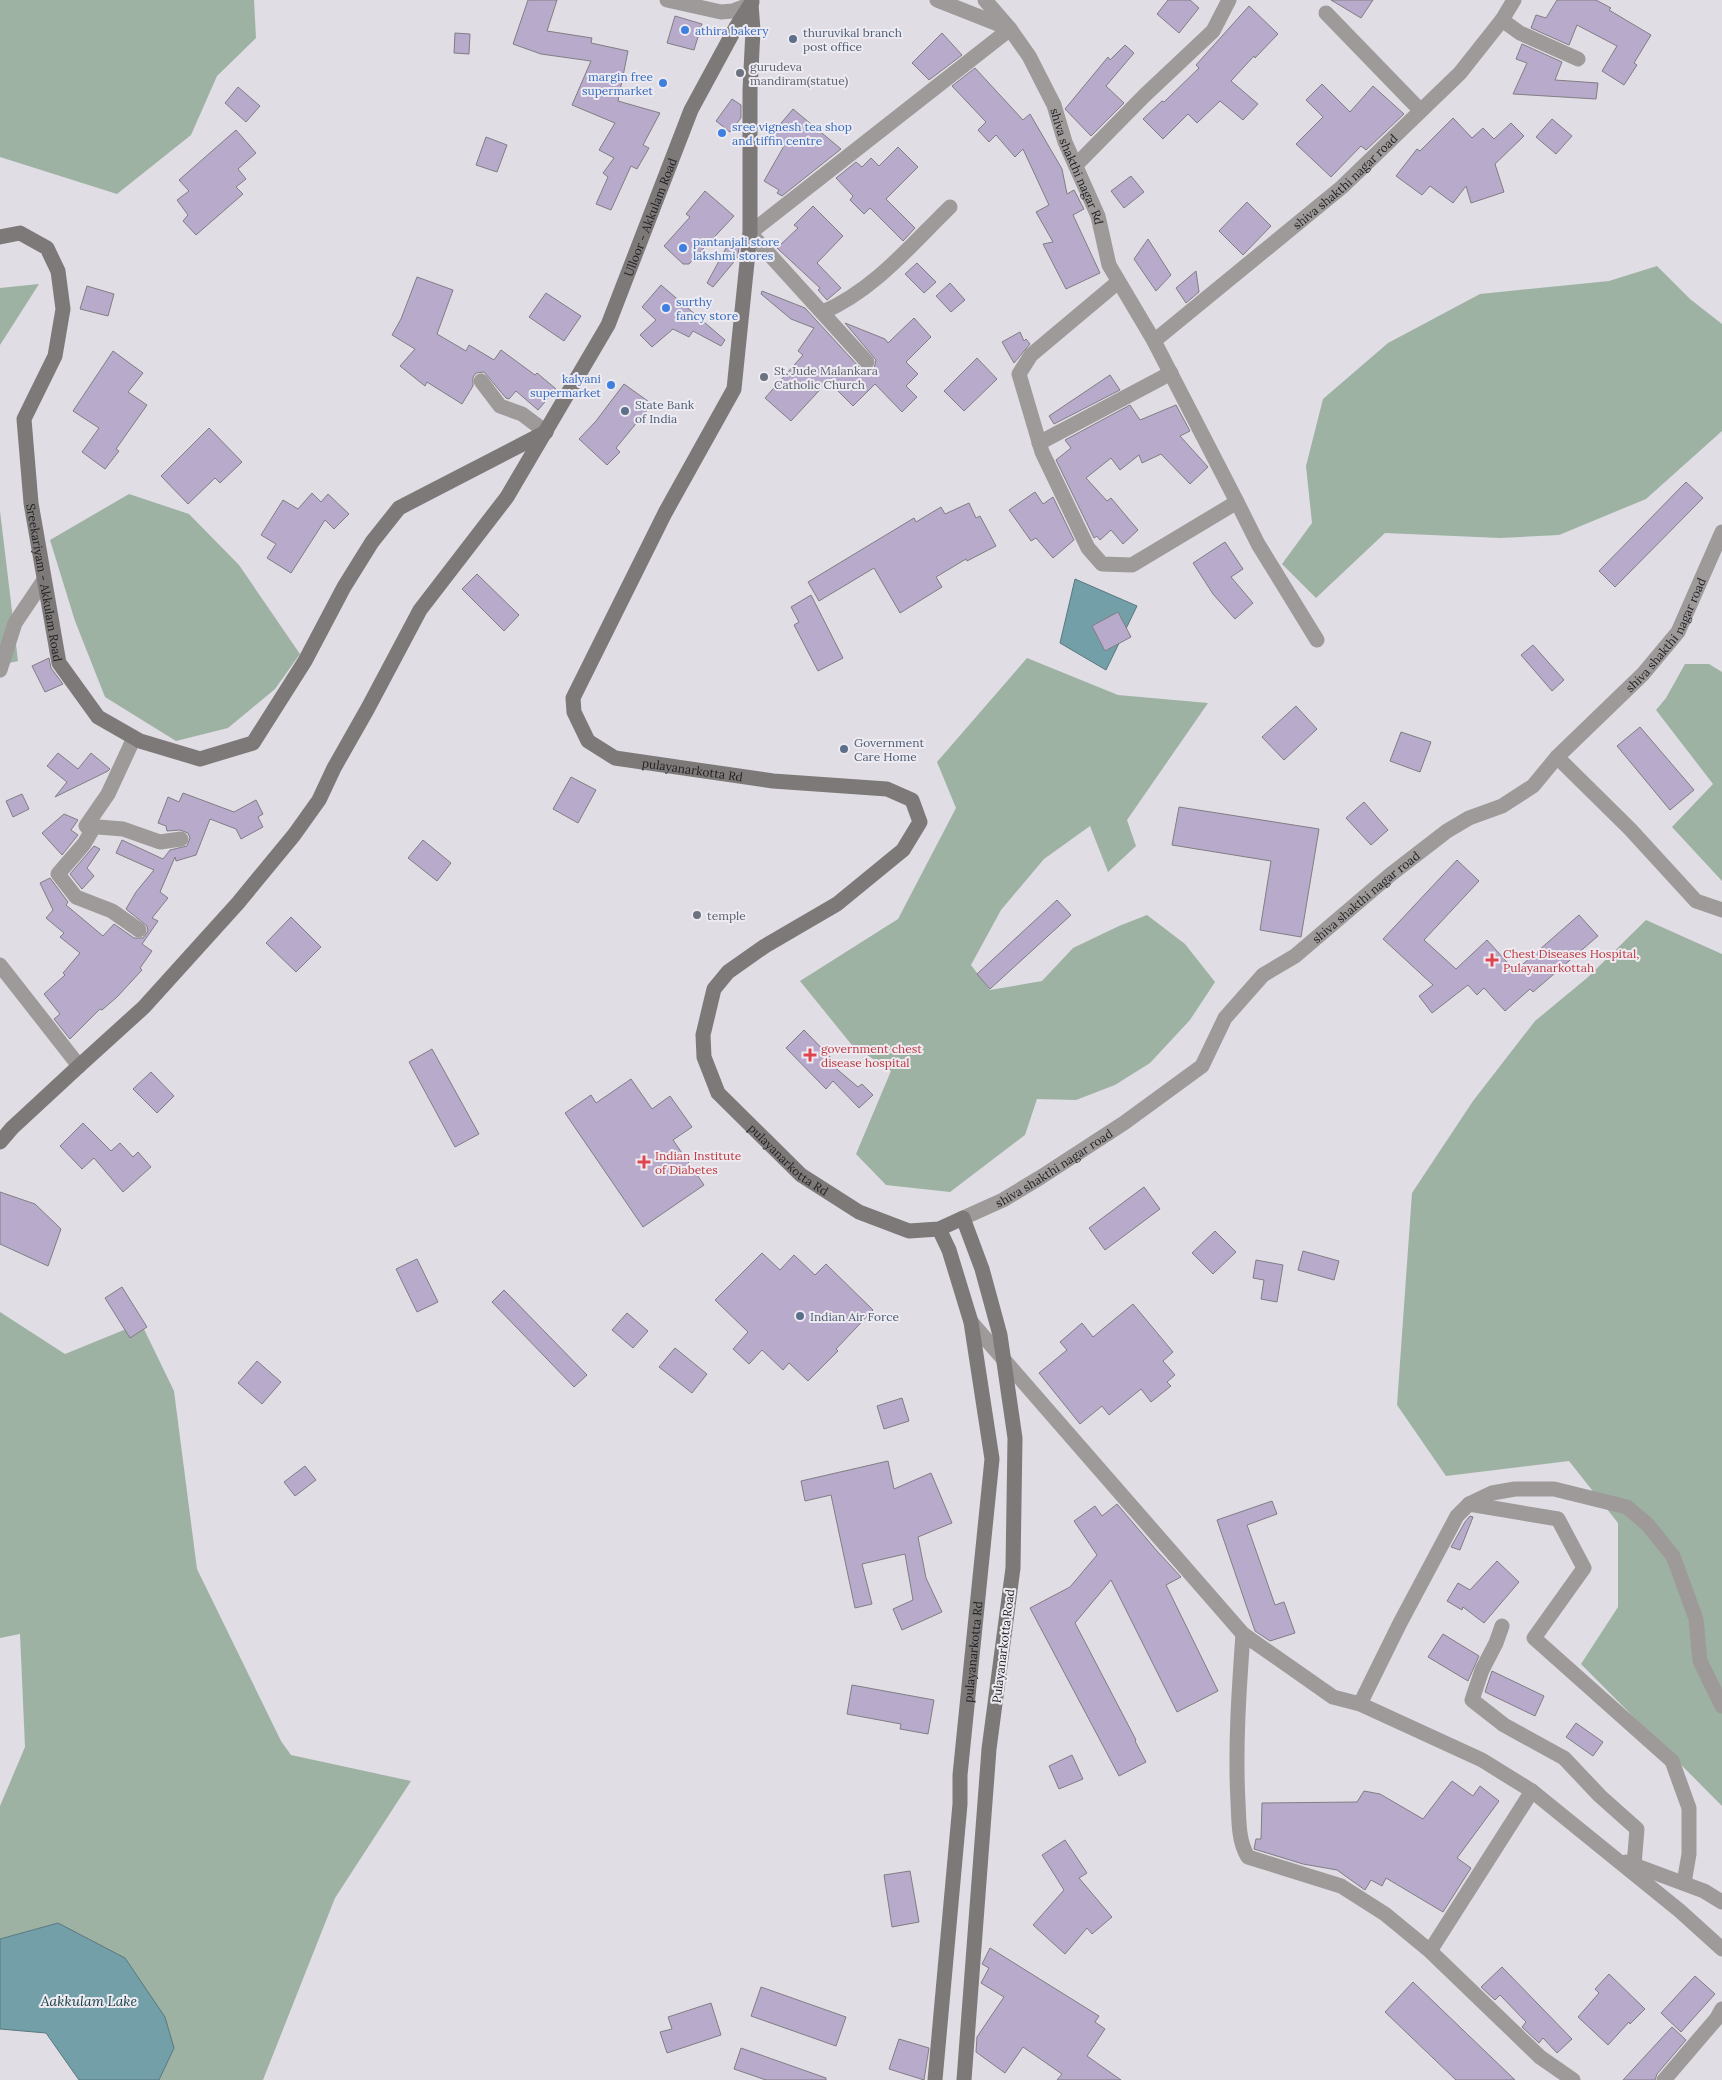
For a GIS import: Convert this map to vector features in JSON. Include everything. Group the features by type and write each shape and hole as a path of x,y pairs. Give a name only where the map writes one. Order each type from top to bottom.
{"street":[{"path":"668,0 721,12 733,11 752,2"},
{"path":"937,0 1010,29"},
{"name":"shiva shakthi nagar Rd","path":"984,0 1010,29 1029,56 1054,105 1065,142 1098,216 1109,265 1154,341 1258,544 1317,640"},
{"path":"1076,165 1214,31 1229,0"},
{"name":"shiva shakthi nagar road","path":"1154,341 1342,187 1460,73 1502,20 1514,0"},
{"name":"pulayanarkotta Rd","path":"752,2 750,233 734,389 665,513 583,673 572,698 574,712 588,741 615,758 773,781 887,788 912,800 920,822 903,850 838,904 772,942 728,972 714,989 703,1035 704,1049 706,1063 718,1093 800,1174 859,1212 886,1224 909,1231 939,1230 963,1218"},
{"name":"Ulloor - Akkulam Road","path":"0,1142 12,1128 144,1007 238,903 294,835 319,800 334,768 420,610 507,497 608,325 691,110 736,27 752,2"},
{"path":"1326,13 1420,110"},
{"path":"1502,20 1520,33 1578,59"},
{"path":"867,362 750,233 1010,29"},
{"path":"823,312 841,304 887,270 950,207"},
{"name":"Sreekariyam - Akkulam Road","path":"0,236 20,233 47,248 58,271 63,309 55,356 24,419 31,503 59,662 98,717 134,738 200,759 254,742 305,661 344,586 367,549 400,508 546,432"},
{"path":"1118,282 1032,355 1019,374 1039,443 1088,548 1102,564 1132,565 1237,502"},
{"path":"1039,443 1171,373"},
{"path":"481,381 500,406 522,414 546,432"},
{"name":"shiva shakthi nagar road","path":"963,1218 1003,1200 1041,1177 1124,1123 1202,1066 1225,1018 1263,975 1295,956 1390,875 1447,831 1469,818 1502,806 1533,786 1557,757 1643,674 1678,632 1722,532"},
{"path":"0,670 15,622 44,580"},
{"path":"134,738 108,794 86,826 123,829 160,842 181,839"},
{"path":"1557,757 1630,829 1696,900 1722,910"},
{"path":"94,827 84,844 58,874 76,897 112,911 139,930"},
{"path":"0,965 79,1066"},
{"name":"Pulayanarkotta Road","path":"963,1218 982,1269 1000,1335 1015,1438 1013,1568 989,1749 964,2080"},
{"name":"pulayanarkotta Rd","path":"935,2080 960,1804 960,1775 992,1459 971,1322 949,1250 939,1230"},
{"path":"971,1322 1242,1634 1333,1697 1360,1704 1482,1760 1532,1791 1680,1911 1722,1949"},
{"path":"1360,1704 1400,1623 1457,1516 1469,1504 1492,1493 1515,1490 1554,1489 1627,1507 1648,1525 1673,1556 1696,1619 1700,1661 1722,1706"},
{"path":"1469,1504 1558,1519 1584,1568 1534,1638 1672,1761 1690,1808 1689,1854 1684,1883"},
{"path":"1502,1626 1496,1643 1482,1670 1472,1700 1504,1726 1564,1758 1600,1796 1637,1829 1634,1864"},
{"path":"1242,1634 1236,1757 1239,1823 1243,1848 1248,1857 1341,1886 1385,1914 1430,1951 1540,2057 1573,2080"},
{"path":"1430,1951 1532,1791"},
{"path":"1616,1858 1704,1891 1722,1902"},
{"path":"1664,2080 1717,2018 1722,2009"}],"green space":[{"path":"0,0 254,0 256,38 217,76 191,135 117,194 0,157"},
{"path":"1657,266 1690,299 1722,324 1722,431 1646,499 1559,535 1500,538 1385,533 1316,598 1282,564 1312,523 1306,466 1323,399 1388,343 1480,294 1609,281"},
{"path":"39,284 0,345 0,288"},
{"path":"129,494 189,514 239,565 300,654 275,689 228,728 176,741 105,697 75,621 50,540"},
{"path":"0,511 18,661 0,665"},
{"path":"1027,658 1118,695 1208,703 1127,820 1136,846 1108,872 1090,826 1044,859 1001,910 971,965 990,990 1042,981 1073,948 1147,915 1185,944 1215,982 1190,1020 1150,1063 1115,1085 1076,1100 1037,1099 1025,1135 950,1192 886,1185 856,1154 891,1071 851,1044 800,981 898,919 956,808 937,762"},
{"path":"1685,664 1709,664 1722,672 1722,881 1672,827 1713,784 1656,710 1666,698"},
{"path":"1646,920 1722,954 1722,1806 1581,1664 1618,1607 1618,1523 1569,1461 1446,1476 1397,1405 1412,1193 1473,1101 1535,1021 1587,978"},
{"path":"0,1312 65,1354 141,1323 174,1391 197,1569 281,1741 291,1755 411,1781 335,1898 263,2080 159,2080 173,2048 58,1923 0,1939 0,1806 25,1747 20,1634 0,1638"}],"water":[{"path":"1075,579 1137,606 1106,670 1060,643"},
{"name":"Aakkulam Lake","path":"58,1923 125,1958 165,2017 174,2048 159,2080 79,2080 46,2033 0,2029 0,1939"}],"building":[{"path":"528,0 557,0 547,31 592,38 591,43 628,51 618,101 660,113 643,145 649,148 637,169 631,166 611,210 596,204 608,177 603,173 614,158 599,150 615,123 572,105 591,61 541,54 513,44"},
{"path":"1168,0 1190,0 1199,8 1179,33 1157,14"},
{"path":"1331,0 1373,0 1361,18"},
{"path":"1557,0 1596,0 1651,35 1634,63 1637,65 1624,85 1602,71 1617,46 1577,25 1569,45 1531,28 1536,15 1546,18"},
{"path":"1249,6 1278,34 1231,81 1258,104 1243,120 1220,101 1197,123 1188,114 1163,139 1143,119 1162,101 1164,102 1199,68 1196,65"},
{"name":"athira bakery","path":"675,16 702,24 694,50 667,43"},
{"path":"455,33 470,34 469,54 454,53"},
{"path":"942,33 962,55 929,80 912,63"},
{"path":"1522,44 1562,62 1555,80 1598,83 1596,99 1513,94 1527,63 1516,59"},
{"path":"1125,45 1134,53 1106,86 1124,103 1091,136 1065,109 1108,57 1110,60"},
{"path":"975,68 1023,120 1030,114 1062,169 1067,194 1074,190 1084,209 1073,215 1100,273 1066,289 1043,244 1053,242 1036,212 1049,205 1023,149 1015,157 996,135 989,142 978,130 986,122 952,86"},
{"path":"1322,84 1350,112 1373,86 1404,114 1366,150 1361,146 1331,177 1296,144 1323,117 1306,100"},
{"path":"238,87 260,106 246,122 225,103"},
{"path":"732,99 741,105 741,118 730,132 716,121"},
{"path":"793,109 841,149 782,196 777,193 779,190 764,181 784,146 771,135"},
{"path":"1453,118 1472,138 1483,128 1494,139 1511,123 1524,136 1495,164 1504,192 1471,203 1466,186 1453,203 1430,186 1422,195 1396,176 1417,149 1420,151"},
{"path":"1552,119 1572,136 1556,154 1536,137"},
{"path":"236,130 256,153 238,169 246,179 236,187 243,194 196,235 183,221 188,215 177,200 189,191 179,180"},
{"path":"486,137 507,145 497,172 476,165"},
{"path":"898,147 918,167 886,199 915,228 903,241 870,208 864,214 850,200 853,196 836,178 856,162 862,167 871,158 879,166"},
{"path":"1131,176 1144,192 1124,208 1111,191"},
{"path":"705,191 734,216 689,264 683,264 664,246 690,217 686,214"},
{"path":"1247,202 1271,226 1243,255 1219,231"},
{"path":"813,206 843,236 817,263 841,288 827,300 818,290 820,288 777,248 798,228 794,225"},
{"path":"731,239 739,246 738,257 713,287 707,283"},
{"path":"1148,239 1171,275 1156,291 1134,259"},
{"path":"917,263 936,282 924,293 905,274"},
{"path":"1196,271 1199,292 1186,303 1176,288"},
{"path":"417,277 453,290 437,334 466,351 469,345 494,360 501,350 535,375 537,373 556,389 538,410 516,391 509,399 506,398 484,372 476,373 473,377 473,386 462,404 427,382 425,386 400,366 415,349 392,335 401,319"},
{"path":"950,283 965,300 951,312 936,296"},
{"path":"661,285 725,340 721,346 693,331 689,337 673,329 652,347 640,335 656,320 642,307"},
{"path":"87,286 114,294 108,316 80,309"},
{"path":"762,291 805,308 860,368 865,371 874,369 876,360 845,323 885,339 888,343 914,318 931,337 906,362 918,374 906,386 917,397 902,412 875,384 853,406 828,381 791,421 765,398 803,355 798,351 814,328 791,319 761,294"},
{"path":"546,293 581,316 564,341 529,317"},
{"path":"1020,332 1024,341 1026,339 1030,344 1014,363 1002,342"},
{"path":"113,351 143,373 128,392 147,405 116,449 119,451 105,469 82,452 99,428 73,411"},
{"path":"977,358 997,379 964,411 944,391"},
{"path":"1110,375 1120,390 1054,424 1049,416"},
{"path":"624,384 652,404 616,448 620,452 607,465 579,439 596,421"},
{"path":"1130,405 1140,420 1176,405 1190,431 1180,436 1208,467 1190,484 1161,454 1142,463 1139,455 1120,470 1111,458 1086,478 1107,501 1111,498 1138,530 1123,544 1111,530 1100,540 1097,536 1094,538 1056,460 1071,448 1065,440"},
{"path":"209,428 242,462 220,483 215,478 188,504 161,476"},
{"path":"1686,482 1703,498 1615,587 1599,571"},
{"path":"1035,492 1043,504 1053,497 1074,540 1053,558 1036,538 1031,541 1009,510"},
{"path":"312,493 321,502 328,494 349,514 334,529 325,520 291,573 267,558 276,544 261,535 283,500 298,509"},
{"path":"969,503 976,518 980,516 996,546 967,561 966,559 936,577 942,587 900,613 874,568 819,601 808,582 914,518 916,522 941,507 945,514"},
{"path":"1225,542 1243,569 1231,577 1253,603 1235,619 1213,594 1193,563"},
{"path":"477,574 519,615 504,631 462,589"},
{"path":"811,595 843,658 818,671 794,625 799,622 791,607"},
{"path":"1118,612 1131,637 1105,651 1092,626"},
{"path":"1533,645 1564,680 1552,691 1521,655"},
{"path":"49,658 51,668 63,684 45,692 32,666"},
{"path":"1296,706 1317,729 1284,760 1262,737"},
{"path":"1640,727 1694,790 1670,810 1617,746"},
{"path":"1401,732 1431,742 1420,772 1390,761"},
{"path":"58,753 78,769 91,753 110,769 55,797 67,782 47,766"},
{"path":"571,777 596,790 578,823 553,809"},
{"path":"183,793 234,812 256,800 263,814 258,817 263,827 241,839 236,829 210,819 196,855 176,861 175,857 160,892 168,898 152,918 158,921 142,944 152,951 140,968 142,970 117,997 102,1010 100,1009 70,1039 54,1019 60,1014 44,994 65,975 63,973 80,953 60,937 64,933 46,918 53,910 40,883 50,878 68,902 66,905 103,936 114,924 134,938 143,938 148,931 147,926 126,909 136,892 154,870 116,853 122,840 163,859 170,850 187,846 190,838 188,833 180,830 167,831 166,826 158,823 168,797 179,802"},
{"path":"22,794 29,809 13,817 6,801"},
{"path":"1364,802 1388,830 1371,845 1346,818"},
{"path":"1179,807 1319,829 1301,937 1260,930 1271,861 1172,845"},
{"path":"64,814 78,820 71,830 78,835 62,855 42,833"},
{"path":"423,840 451,863 437,881 408,858"},
{"path":"94,846 100,849 87,868 94,876 82,889 70,874"},
{"path":"1457,860 1479,881 1424,940 1456,969 1487,940 1515,971 1579,915 1598,936 1533,992 1530,989 1505,1011 1484,988 1477,995 1468,985 1432,1013 1419,996 1433,985 1383,939"},
{"path":"1057,900 1071,915 990,989 977,974"},
{"path":"291,917 321,947 296,972 266,943"},
{"path":"804,1030 835,1062 832,1065 858,1087 862,1084 873,1095 859,1108 833,1081 826,1089 786,1048"},
{"path":"432,1049 479,1134 455,1147 409,1062"},
{"path":"151,1072 174,1096 157,1113 133,1089"},
{"name":"Indian Institute of Diabetes","path":"631,1079 652,1109 670,1096 692,1127 673,1140 704,1185 643,1227 565,1113 591,1095 596,1103"},
{"path":"83,1123 111,1151 120,1143 133,1157 138,1152 151,1167 123,1192 94,1158 82,1169 60,1146"},
{"path":"1144,1187 1160,1209 1105,1250 1089,1228"},
{"path":"0,1192 35,1204 61,1229 48,1266 0,1244"},
{"path":"1215,1231 1236,1252 1213,1274 1192,1253"},
{"path":"1303,1251 1339,1261 1334,1280 1298,1270"},
{"name":"Indian Air Force","path":"762,1253 780,1270 794,1255 815,1275 826,1264 873,1310 836,1349 838,1351 808,1381 789,1363 783,1370 762,1350 749,1364 733,1349 748,1332 715,1300"},
{"path":"417,1259 438,1302 417,1312 396,1269"},
{"path":"1256,1260 1283,1265 1277,1302 1261,1299 1264,1280 1253,1278"},
{"path":"122,1287 147,1327 130,1338 105,1298"},
{"path":"504,1290 587,1375 574,1387 492,1302"},
{"path":"1133,1304 1173,1352 1163,1361 1175,1375 1167,1382 1171,1386 1151,1402 1141,1389 1109,1415 1102,1406 1080,1424 1039,1373 1067,1350 1060,1342 1082,1323 1093,1337"},
{"path":"627,1313 648,1331 633,1348 612,1330"},
{"path":"675,1348 707,1374 692,1393 659,1367"},
{"path":"257,1361 281,1382 262,1404 238,1383"},
{"path":"902,1398 909,1421 884,1429 877,1406"},
{"path":"888,1461 894,1489 931,1473 952,1523 918,1537 926,1578 942,1612 902,1630 893,1609 913,1600 905,1554 862,1564 872,1604 855,1608 831,1495 805,1501 801,1481"},
{"path":"305,1466 316,1480 295,1496 284,1482"},
{"path":"1272,1501 1277,1514 1247,1525 1275,1605 1284,1602 1295,1633 1270,1641 1255,1631 1217,1520"},
{"path":"1117,1504 1181,1577 1166,1585 1218,1691 1177,1712 1111,1580 1075,1623 1146,1762 1119,1776 1030,1608 1070,1587 1097,1555 1074,1521 1095,1506 1102,1516"},
{"path":"1470,1516 1473,1517 1460,1550 1451,1547 1465,1522"},
{"path":"1497,1561 1519,1582 1484,1623 1463,1607 1462,1610 1447,1601 1458,1583 1470,1590"},
{"path":"1443,1634 1479,1656 1468,1681 1428,1657"},
{"path":"1492,1671 1544,1696 1535,1716 1485,1692"},
{"path":"852,1685 934,1700 928,1734 900,1729 901,1724 847,1714"},
{"path":"1576,1723 1603,1742 1593,1756 1566,1737"},
{"path":"1072,1755 1083,1779 1059,1789 1049,1766"},
{"path":"1452,1781 1473,1796 1480,1786 1499,1801 1457,1858 1471,1868 1443,1912 1386,1878 1382,1886 1371,1880 1365,1890 1337,1870 1303,1864 1254,1849 1256,1839 1261,1839 1262,1803 1357,1802 1364,1791 1380,1794 1423,1819"},
{"path":"1065,1840 1087,1873 1079,1878 1112,1917 1092,1934 1087,1928 1065,1954 1033,1925 1064,1890 1042,1855"},
{"path":"910,1871 919,1922 892,1927 884,1875"},
{"path":"990,1948 1099,2016 1095,2022 1105,2029 1087,2056 1121,2080 1057,2080 1062,2074 1023,2047 1005,2073 976,2052 977,2037 1004,1997 981,1983 989,1968 982,1964"},
{"path":"1502,1967 1572,2039 1557,2053 1543,2038 1539,2043 1522,2027 1526,2022 1500,1995 1495,2000 1481,1987"},
{"path":"1609,1974 1645,2009 1630,2024 1629,2022 1608,2045 1578,2017 1599,1993 1595,1989"},
{"path":"1695,1976 1715,1994 1681,2032 1661,2013"},
{"path":"1413,1982 1515,2080 1456,2080 1385,2012"},
{"path":"761,1987 846,2017 836,2046 751,2016"},
{"path":"711,2003 721,2035 667,2053 660,2032 672,2029 668,2017"},
{"path":"1672,2027 1686,2040 1657,2074 1655,2080 1623,2080"},
{"path":"899,2039 929,2048 924,2080 889,2069"},
{"path":"741,2048 826,2078 826,2080 766,2080 734,2069"}],"place":[{"name":"athira bakery","path":"685,30"},
{"name":"thuruvikal branch post office","path":"793,39"},
{"name":"gurudeva mandiram(statue)","path":"740,73"},
{"name":"margin free supermarket","path":"663,83"},
{"name":"sree vignesh tea shop and tiffin centre","path":"722,133"},
{"name":"pantanjali store lakshmi stores","path":"683,248"},
{"name":"surthy fancy store","path":"666,308"},
{"name":"St. Jude Malankara Catholic Church","path":"764,377"},
{"name":"kalyani supermarket","path":"611,385"},
{"name":"State Bank of India","path":"625,411"},
{"name":"Government Care Home","path":"844,749"},
{"name":"temple","path":"697,915"},
{"name":"Chest Diseases Hospital, Pulayanarkottah","path":"1492,960"},
{"name":"government chest disease hospital","path":"810,1055"},
{"name":"Indian Institute of Diabetes","path":"644,1162"},
{"name":"Indian Air Force","path":"800,1316"}]}
